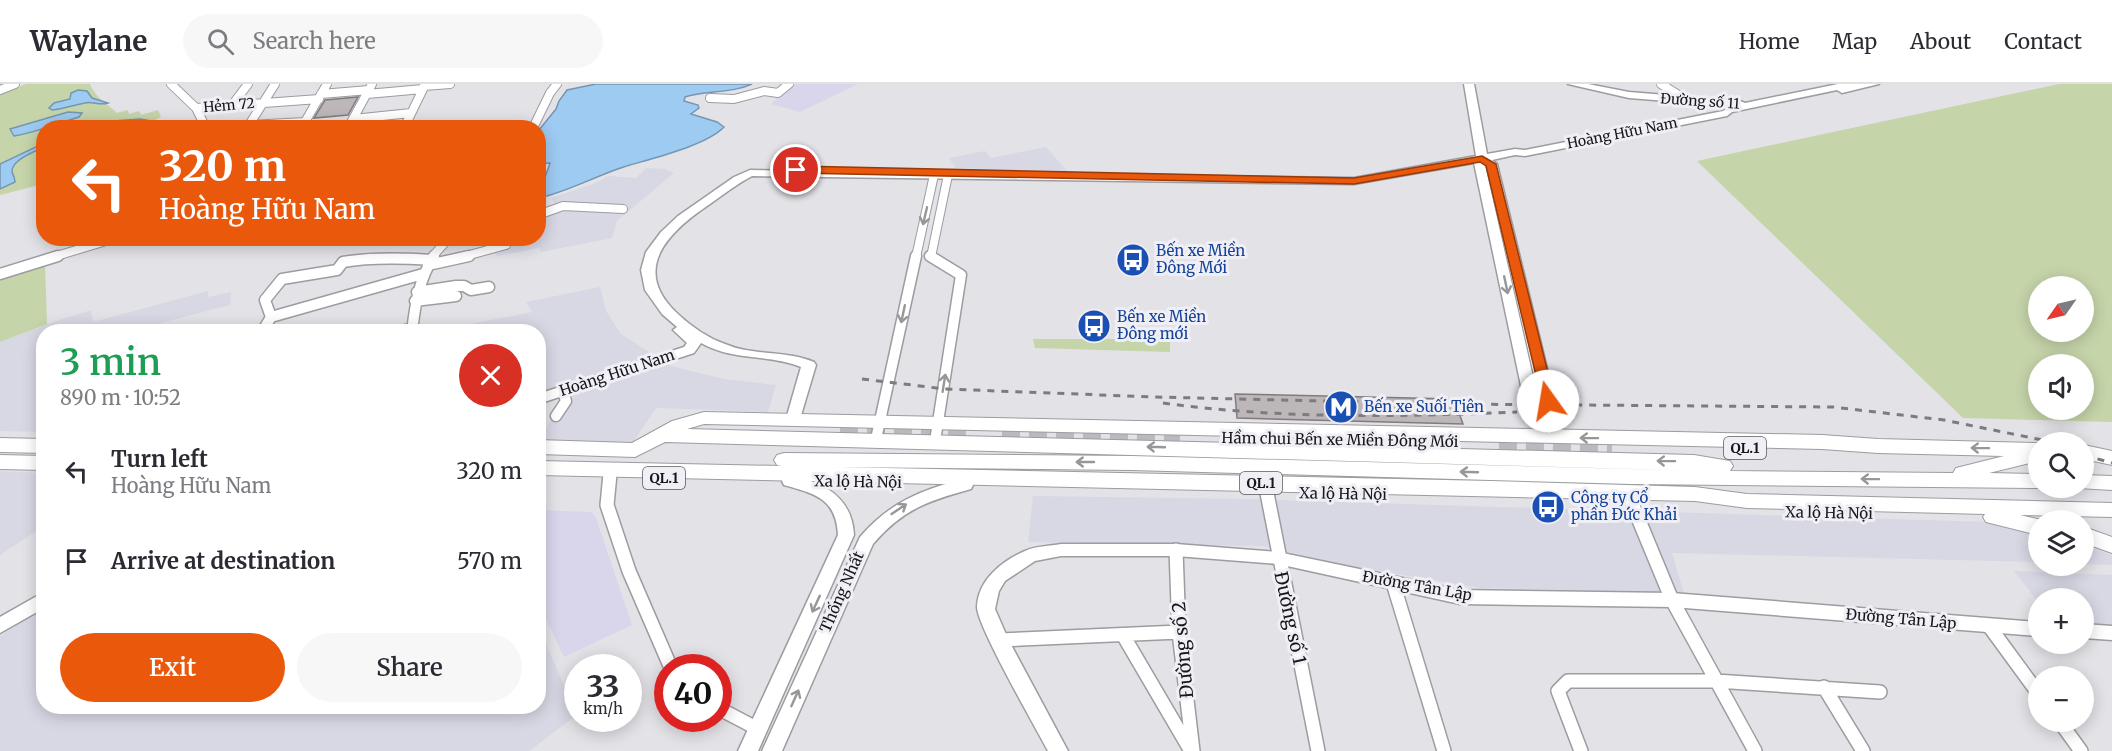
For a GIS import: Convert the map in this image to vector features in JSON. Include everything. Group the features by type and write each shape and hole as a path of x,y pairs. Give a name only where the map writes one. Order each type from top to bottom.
{"highway":[{"name":"Xa lộ Hà Nội","path":"546,448 632,454 679,425 704,418 794,419 878,430"},
{"path":"679,425 840,428"},
{"name":"Xa lộ Hà Nội","path":"661,435 878,430 937,432 1808,479 2028,482"},
{"path":"974,431 1002,432"},
{"name":"Xa lộ Hà Nội","path":"937,432 1552,437 1822,442 2028,452"},
{"path":"0,435 36,436"},
{"name":"Hầm chui Bến xe Miền Đông Mới","path":"1180,436 1499,443"},
{"path":"1552,437 1564,466"},
{"path":"0,445 36,446"},
{"name":"QL.1","path":"1612,446 1826,450 1878,446"},
{"name":"Xa lộ Hà Nội","path":"546,457 632,454 1132,463 1564,466"},
{"name":"QL.1","path":"1928,480 2028,455"},
{"path":"0,456 36,456"},
{"path":"0,462 36,463"},
{"name":"Xa lộ Hà Nội","path":"546,469 790,481 885,479 965,485 1090,484"},
{"name":"Xa lộ Hà Nội","path":"546,475 610,473 1266,488 1695,494 1747,501 2112,510"},
{"path":"2094,482 2112,483"},
{"name":"Xa lộ Hà Nội","path":"1266,488 1694,502 1736,509 1789,512 1986,515 2028,525"},
{"name":"Xa lộ Hà Nội","path":"1983,507 2028,517"},
{"path":"2094,539 2112,545"},
{"path":"2094,545 2112,551"}],"main road":[{"path":"1469,84 1482,159 1479,164 1531,400 1543,413 1552,437"},
{"name":"Đường số 11","path":"1573,84 1612,92 1756,105"},
{"name":"Hoàng Hữu Nam","path":"1772,102 1852,84"},
{"name":"Hoàng Hữu Nam","path":"794,419 809,365 800,360 763,357 724,349 706,341 672,316 652,293 649,280 649,256 655,244 678,222 750,173 969,174 1354,181 1515,152 1525,153 1727,113 1728,110 1874,84"},
{"path":"1716,102 1728,110"},
{"path":"1482,159 1491,164 1528,314 1548,401 1543,413"},
{"name":"Hoàng Hữu Nam","path":"546,396 688,350 694,343 691,337 666,320 646,295 641,269 643,256 650,243 671,222 740,174 764,169 969,174"},
{"path":"1512,313 1528,314"},
{"name":"Thống Nhất","path":"748,751 841,551 847,526 839,505 818,488 790,481"},
{"name":"Thống Nhất","path":"772,751 860,552 881,522 902,507 925,495 965,485"},
{"name":"Đường Tân Lập","path":"1058,751 999,640 986,609 990,590 999,576 1031,555 1061,550 1176,550 1278,558 1460,597 1672,600 2028,628"},
{"path":"841,551 860,552"},
{"path":"0,626 36,604"},
{"path":"2094,632 2112,633"}],"street":[{"path":"1,86 15,84"},
{"path":"171,85 184,84"},
{"path":"233,104 248,84"},
{"path":"251,120 275,84"},
{"path":"306,120 327,84"},
{"name":"Hẻm 72","path":"196,108 369,89 450,84"},
{"path":"537,120 557,84"},
{"path":"710,98 734,99 764,90 778,93 789,84"},
{"path":"1661,84 1688,100"},
{"path":"171,85 196,108 202,120"},
{"path":"408,120 424,86"},
{"path":"353,118 369,89"},
{"path":"353,118 411,113"},
{"path":"878,430 941,175"},
{"path":"937,432 961,275 930,257 941,175"},
{"path":"546,211 563,206 623,209"},
{"path":"0,274 90,246"},
{"path":"413,324 419,288 429,262 442,246"},
{"path":"271,317 265,300 279,281 288,278 337,270 344,261 375,257 429,262 495,250 504,246"},
{"path":"267,324 271,317 361,290 456,286 464,286 471,290 489,287"},
{"path":"366,293 419,288 456,296"},
{"path":"556,416 566,401 563,391"},
{"path":"610,473 607,505 629,571 665,654"},
{"name":"Đường số 1","path":"1266,488 1278,558 1318,751"},
{"path":"1630,501 1655,555 1672,600 1755,751"},
{"name":"Đường số 2","path":"1176,550 1179,632 1192,751"},
{"path":"1392,583 1444,751"},
{"path":"1989,626 2028,679"},
{"path":"999,640 1179,632"},
{"path":"1123,635 1152,688 1192,751"},
{"path":"1581,751 1558,691 1568,681 1716,681 1880,692"},
{"path":"1824,687 1863,751"},
{"path":"732,715 758,729"},
{"path":"2067,732 2081,751"}],"shaded area":[{"path":"792,84 858,84 800,112 771,104"},
{"path":"1046,147 1067,171 956,168 949,158 985,151 991,158"},
{"path":"646,168 665,169 674,173 617,221 612,238 541,252 539,248 497,256 490,246 546,246 546,208 555,205 551,198 593,184 609,176 636,178"},
{"path":"600,287 606,311 621,334 671,366 724,379 776,385 768,412 656,408 630,447 546,443 546,429 559,405 559,399 546,402 546,324 470,324 532,312 526,302"},
{"path":"208,291 208,297 231,292 230,305 157,324 47,324 91,310 93,322"},
{"path":"36,328 36,432 0,431 0,342"},
{"path":"0,471 36,473 36,531 0,555"},
{"path":"1033,496 1247,499 1990,522 2028,528 2028,562 1672,553 1684,593 1481,588 1354,567 1262,546 1028,542"},
{"path":"546,510 592,512 632,625 570,654 564,654 564,657 546,619"},
{"path":"2094,549 2112,555 2112,565 2094,564"},
{"path":"2014,571 2028,572 2028,576 2112,575 2112,628 2094,627 2094,588 2028,589"},
{"path":"36,611 36,714 546,714 546,644 564,685 564,725 529,751 0,751 0,636"}],"green space":[{"path":"26,84 90,84 98,97 117,113 128,110 129,114 139,111 141,115 158,110 161,117 155,120 36,120 36,186 0,195 0,94"},
{"path":"2059,84 2112,84 2112,422 2038,420 2094,420 2094,354 2028,354 2028,420 1963,418 1697,161"},
{"path":"45,265 47,324 36,324 36,328 0,342 0,277"},
{"path":"1033,339 1170,339 1170,352 1035,348"}],"water":[{"path":"596,84 752,84 685,97 684,101 698,105 699,108 691,114 717,122 724,127 706,140 546,196 546,174 550,163 546,163 546,121 567,90"},
{"path":"78,90 87,91 92,98 108,103 88,103 52,110 49,108 54,103 70,99 71,93"},
{"path":"68,112 82,113 79,117 70,120 41,120"},
{"path":"36,121 36,131 14,136 10,129"},
{"path":"36,147 36,151 15,164 12,172 15,182 0,189 0,164"}],"building":[{"path":"358,97 348,115 314,118 325,100"},
{"path":"1235,394 1454,399 1463,424 1237,418"}],"tunnel":[{"path":"840,428 974,431"},
{"path":"1002,432 1180,436"},
{"path":"1499,443 1612,446"}],"railway":[{"path":"862,379 945,389 1155,397 1450,404 1833,407 1944,420 2028,437"},
{"path":"1163,403 1295,414 1429,415 1517,412"},
{"path":"2094,458 2112,463"}],"place":[{"name":"Bến xe Miền Đông Mới","path":"1133,260"},
{"name":"Bến xe Miền Đông mới","path":"1094,326"},
{"name":"Bến xe Suối Tiên","path":"1341,407"},
{"name":"Công ty Cổ phần Đức Khải","path":"1548,507"}],"route":[{"path":"796,170 1354,181 1482,159 1491,164 1548,401"}]}
